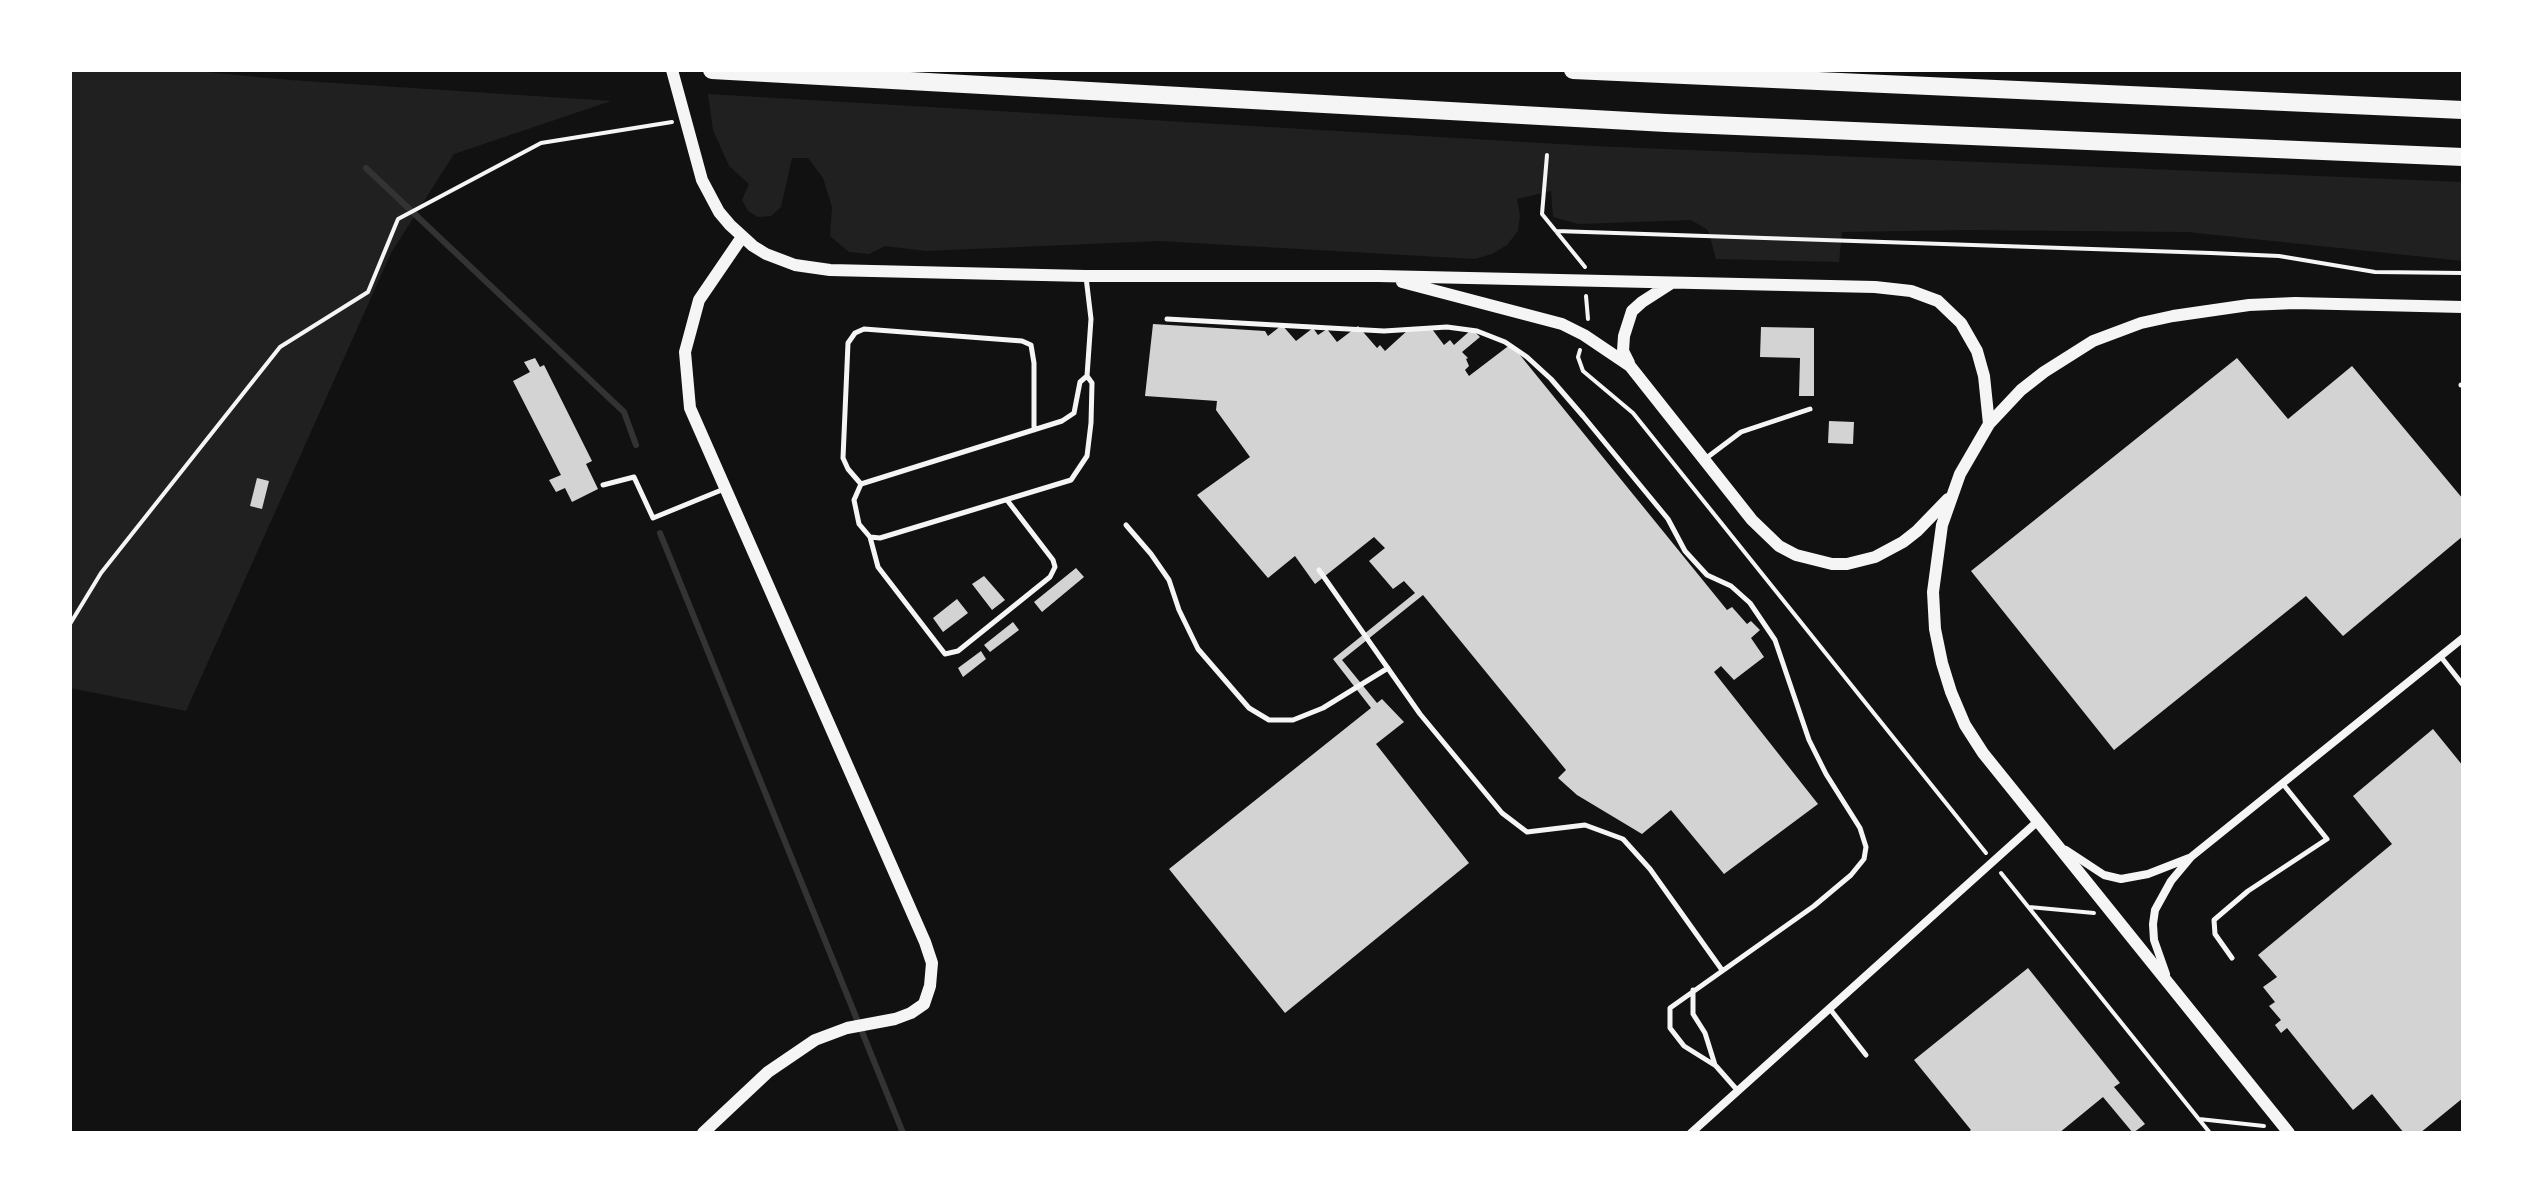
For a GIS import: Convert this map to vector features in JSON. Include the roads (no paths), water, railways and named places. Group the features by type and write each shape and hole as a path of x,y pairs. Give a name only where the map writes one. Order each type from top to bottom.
{"highway":[{"path":"712,70 1681,123 2463,157"},
{"path":"1573,70 2463,110"}],"street":[{"path":"672,70 702,180 724,218 742,237 766,254 812,269 1085,276 1379,276 1875,287 1911,291 1938,301 1961,323 1977,351 1984,376 1989,424"},
{"path":"703,1133 777,1066 815,1040 847,1028 895,1019 924,1004 930,986 932,963 690,408 685,352 699,300 742,237"},
{"path":"1379,276 1562,324 1630,366"},
{"path":"1672,283 1632,311 1627,321 1623,351 1630,366 1704,460 1752,520 1779,546 1805,558 1832,564 1861,562 1889,551 1917,531 1950,497"},
{"path":"2289,1133 1983,753 1965,725 1951,692 1935,629 1933,592 1936,557 1950,497 1989,424 2021,390 2093,341 2141,323 2249,305 2295,303 2463,307"},
{"path":"2181,999 2158,955 2153,924 2161,895 2191,857 2463,638"},
{"path":"1691,1133 2038,821"},
{"path":"2050,836 2087,865 2104,875 2121,879 2148,874 2191,857"}],"lane":[{"path":"870,537 880,538 1071,480 1087,456 1092,383 1087,376 1091,319 1085,276"},
{"path":"1167,319 1384,331 1447,327 1477,331 1505,342 1551,379 1668,519 1685,551 1707,575 1731,586 1750,603 1775,640 1809,740 1860,828 1866,847 1864,859 1851,875 1814,906 1670,1008 1670,1028 1684,1046 1716,1066 1738,1091"},
{"path":"861,484 843,458 848,343 855,333 864,329 1022,341 1031,345 1034,430"},
{"path":"1007,500 1053,560 1055,567 1050,577 958,651 945,654 878,567 870,537 859,524 854,500 861,484 1062,421 1074,413 1080,382 1087,376"},
{"path":"1704,460 1741,432 1810,409"},
{"path":"603,485 634,477 653,518 725,488"},
{"path":"1126,525 1169,580 1179,610 1198,649 1249,708 1269,720 1293,720 1323,708 1388,668"},
{"path":"1319,570 1420,714 1502,813 1527,832 1585,825 1623,839 1650,869 1722,970"},
{"path":"2440,656 2463,685"},
{"path":"2232,958 2215,934 2214,920 2248,891 2327,839 2282,783"},
{"path":"1693,990 1693,1014 1705,1033 1716,1066"},
{"path":"1829,1008 1866,1055"}],"waterway":[{"path":"366,168 624,412 636,445"},
{"path":"660,533 903,1133"}]}
